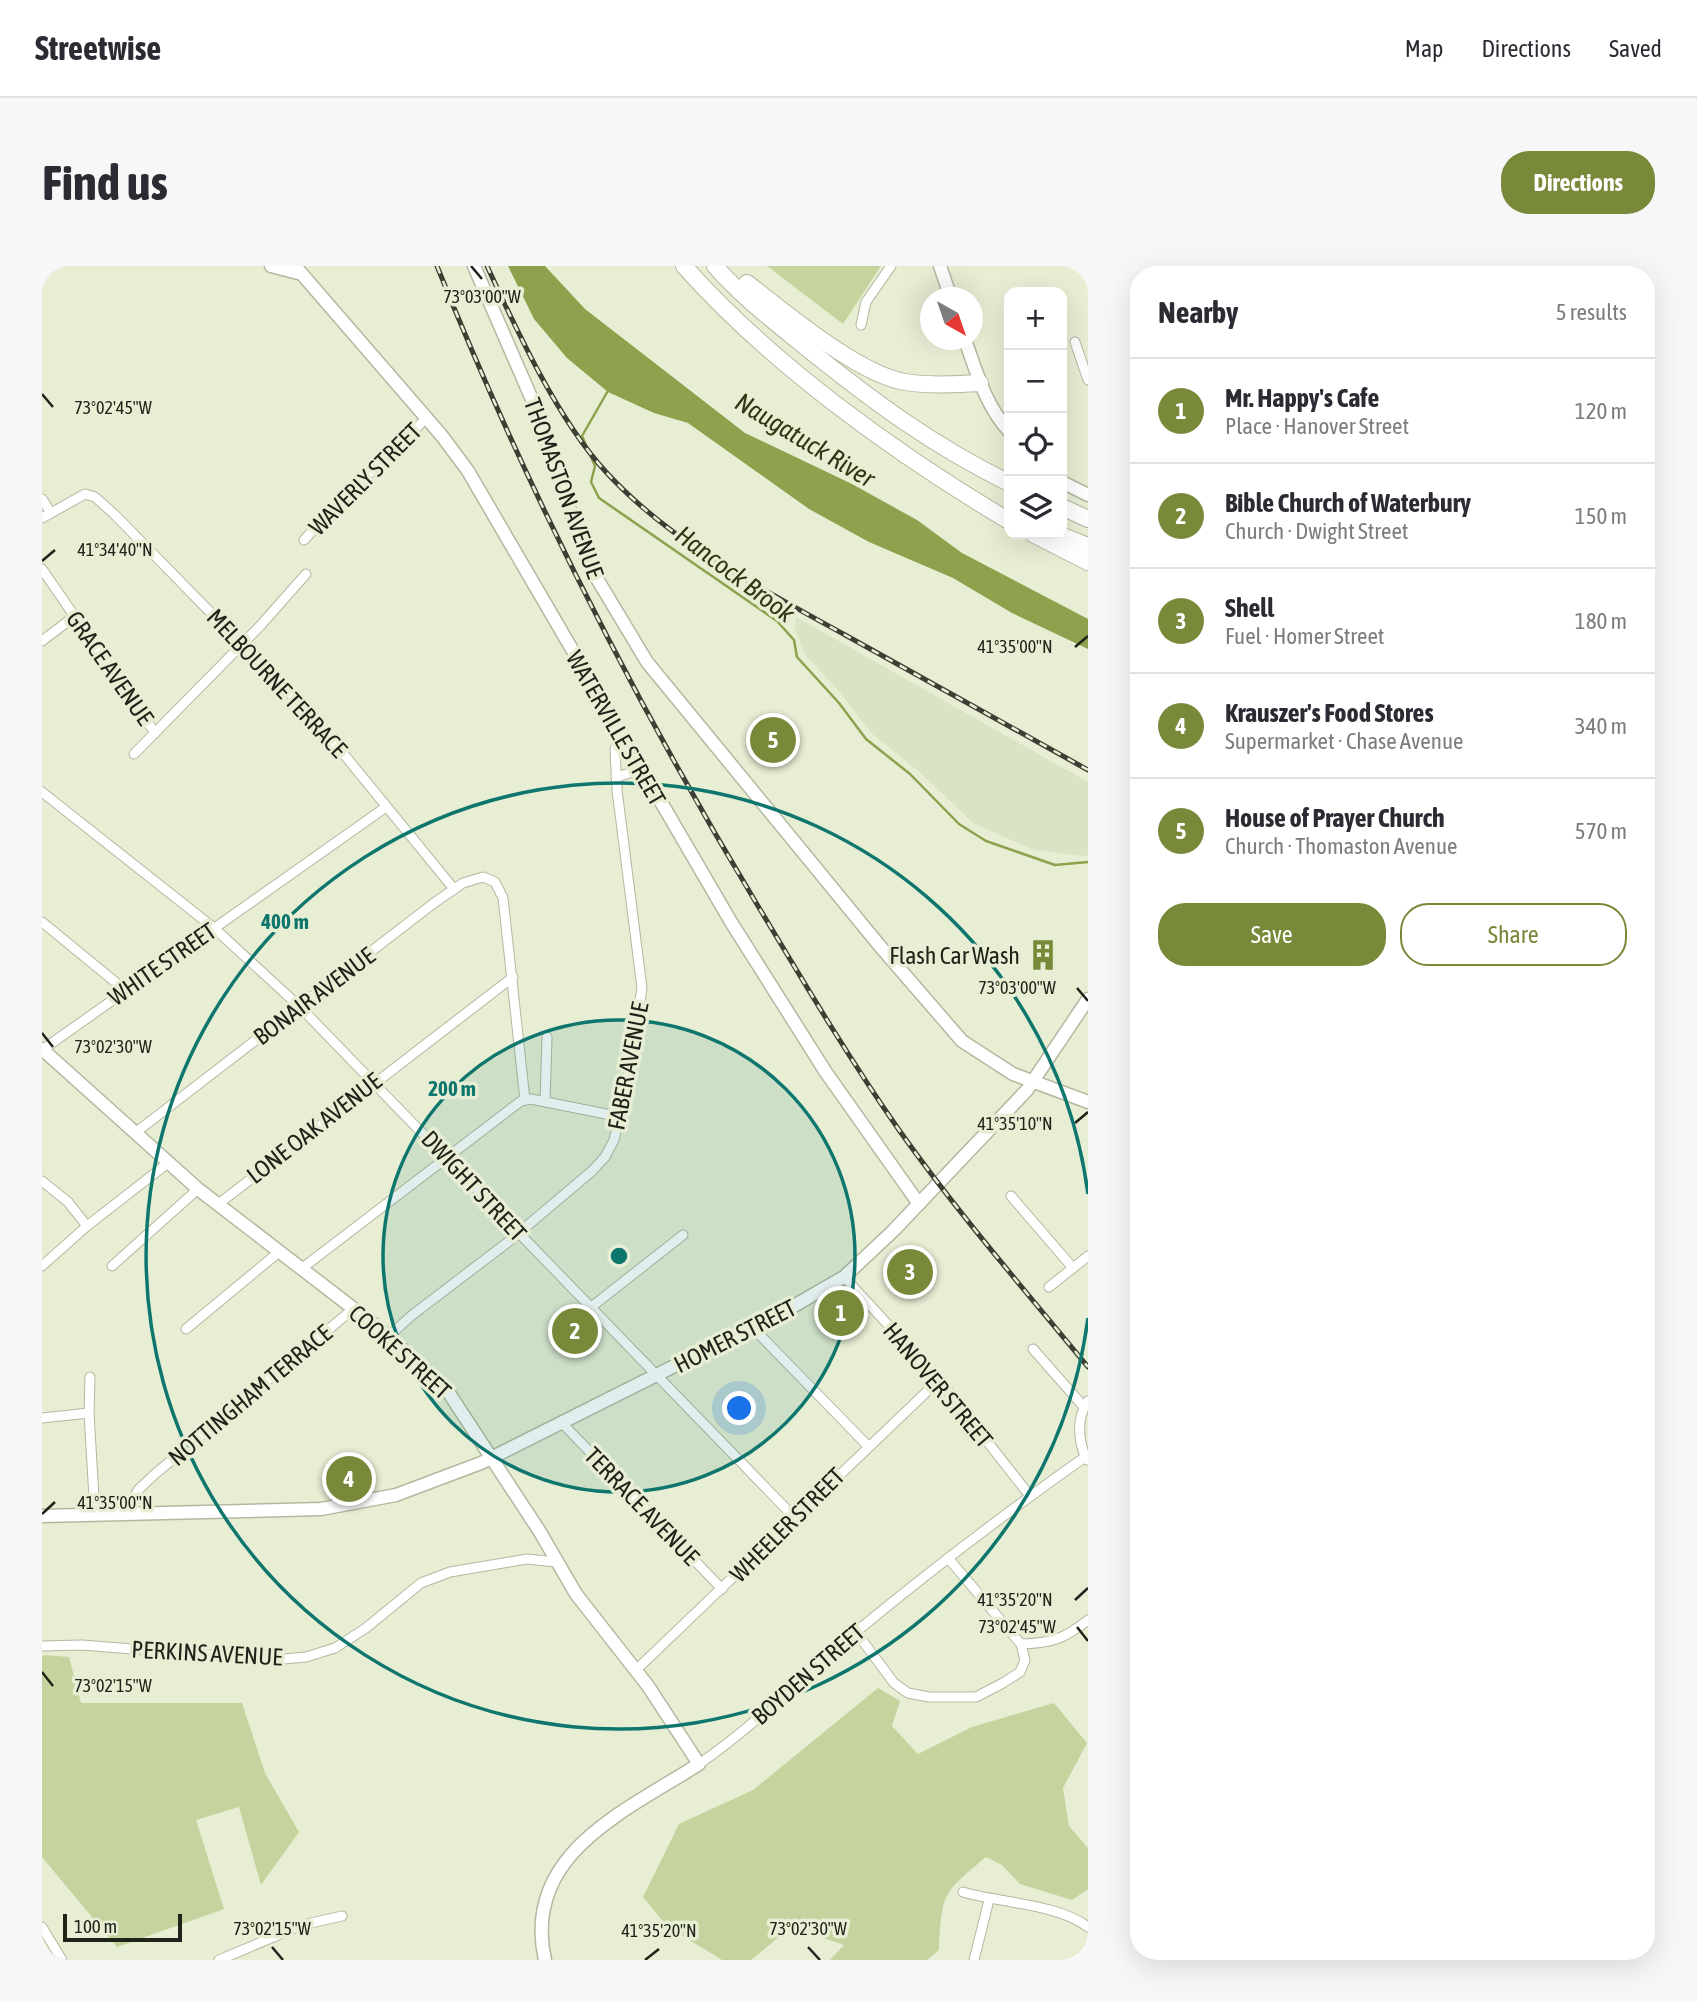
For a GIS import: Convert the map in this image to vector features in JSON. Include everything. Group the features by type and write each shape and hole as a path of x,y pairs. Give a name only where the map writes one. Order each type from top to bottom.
{"highway":[{"path":"684,266 742,325 846,412 958,491 1004,518"},
{"path":"715,266 784,330 874,402 916,432 1004,480"},
{"path":"727,266 774,304 875,372 903,382 935,385 981,383"},
{"path":"904,453 1004,509"},
{"path":"1067,509 1088,519"},
{"path":"1067,538 1088,546"},
{"path":"1043,539 1088,562"}],"main road":[{"path":"271,266 298,270"},
{"name":"THOMASTON AVENUE","path":"474,266 537,411 587,562 647,662 953,1031 985,1058 1088,1102"},
{"path":"940,266 947,287"},
{"name":"WATERVILLE STREET","path":"298,270 426,418 475,481 640,770 819,1061 919,1204"},
{"path":"969,350 981,383 1004,425"},
{"path":"1067,484 1088,495"},
{"name":"HOMER STREET","path":"42,1516 285,1512 352,1505 412,1491 493,1457 562,1423 752,1327 844,1277 919,1204 1034,1081 1088,999"},
{"name":"COOKE STREET","path":"42,1049 217,1205 388,1336 451,1393 581,1602 636,1670 698,1763"},
{"name":"BOYDEN STREET","path":"545,1960 541,1937 544,1912 550,1887 569,1854 609,1821 698,1763"}],"street":[{"path":"861,325 866,302 891,266"},
{"path":"1074,342 1088,380"},
{"name":"WAVERLY STREET","path":"304,540 351,489 393,453 426,418"},
{"name":"MELBOURNE TERRACE","path":"51,513 85,494 98,499 134,532 315,719 454,889"},
{"path":"42,499 51,513 42,518"},
{"name":"GRACE AVENUE","path":"42,569 155,733"},
{"name":"WAVERLY STREET","path":"134,754 243,644 306,574"},
{"path":"42,641 75,616"},
{"name":"FABER AVENUE","path":"388,1336 519,1233 602,1160 612,1144 621,1117 642,988 616,777 615,750 619,734"},
{"path":"616,777 640,770"},
{"name":"DWIGHT STREET","path":"42,792 214,928 300,1007 794,1517"},
{"name":"WHITE STREET","path":"42,1049 386,807"},
{"name":"BONAIR AVENUE","path":"135,1133 454,889 483,877 498,884 503,898 513,978"},
{"path":"42,922 125,990"},
{"path":"513,978 525,1100"},
{"name":"LONE OAK AVENUE","path":"217,1205 374,1081 513,978"},
{"path":"545,1102 547,1037"},
{"path":"301,1269 447,1156 525,1100 621,1117"},
{"path":"42,1266 87,1226 168,1163"},
{"path":"42,1181 68,1202 87,1226"},
{"path":"112,1266 198,1189"},
{"path":"1011,1196 1073,1268"},
{"path":"590,1308 684,1235"},
{"path":"186,1329 279,1252"},
{"path":"1049,1287 1088,1256"},
{"name":"HANOVER STREET","path":"844,1277 939,1380 1030,1496"},
{"name":"NOTTINGHAM TERRACE","path":"123,1515 139,1489 155,1474 353,1309"},
{"path":"752,1327 868,1446"},
{"path":"1033,1349 1086,1404"},
{"path":"90,1377 89,1413 95,1515"},
{"name":"WHEELER STREET","path":"636,1670 939,1380"},
{"name":"BOYDEN STREET","path":"698,1763 733,1740 856,1632 948,1558 1030,1496 1087,1459 1080,1431 1086,1404"},
{"path":"42,1418 89,1413"},
{"name":"TERRACE AVENUE","path":"562,1423 722,1589"},
{"path":"856,1632 894,1683 908,1693 929,1698 976,1697 1020,1672 1025,1660 1021,1644 948,1558"},
{"name":"PERKINS AVENUE","path":"42,1646 82,1645 273,1660 306,1657 335,1648 366,1628 396,1600 421,1583 450,1572 527,1559 556,1562"},
{"path":"1021,1644 1043,1644 1066,1637 1088,1620"},
{"path":"964,1892 989,1900 1034,1907 1080,1920 1088,1927"},
{"path":"974,1960 989,1900"},
{"path":"219,1960 302,1925 342,1916"},
{"path":"42,1927 62,1960"}],"shaded area":[{"path":"508,266 545,266 585,309 745,433 852,484 917,520 962,553 1088,619 1088,649 1012,613 953,578 869,542 809,509 688,423 654,413 608,392 567,358 534,319"},
{"path":"767,266 881,266 843,324"},
{"path":"796,617 1088,782 1088,856 1033,850 973,823 923,775 870,732 839,691 806,656 795,629"},
{"path":"42,1656 69,1657 81,1703 242,1703 265,1773 299,1832 261,1885 239,1807 196,1820 224,1909 117,1947 42,1857"},
{"path":"878,1688 900,1701 892,1726 918,1754 972,1727 1054,1703 1087,1743 1063,1788 1069,1826 1088,1848 1088,1889 1072,1900 1020,1884 1002,1865 986,1857 953,1887 947,1896 941,1916 939,1950 927,1960 830,1960 844,1945 791,1927 751,1960 722,1960 667,1926 643,1897 679,1824 753,1790"}],"waterway":[{"name":"Hancock Brook","path":"609,389 582,436 595,466 591,482 599,498 777,621 794,640 797,657 839,703 866,739 910,774 959,824 986,841 1055,865 1088,862"}],"railway":[{"path":"437,266 507,431 584,592 668,750 758,906 844,1047 921,1161 1088,1367"},
{"path":"487,266 540,374 571,427 606,472 632,498 719,563 1088,770"}],"place":[{"name":"House of Prayer Church","path":"773,740"},
{"name":"Flash Car Wash","path":"1043,955"},
{"name":"Shell","path":"910,1272"},
{"name":"Mr. Happy's Cafe","path":"841,1313"},
{"name":"Bible Church of Waterbury","path":"575,1331"},
{"name":"Krauszer's Food Stores","path":"349,1479"}],"water label":[{"name":"Naugatuck River","path":"805,440"}]}
